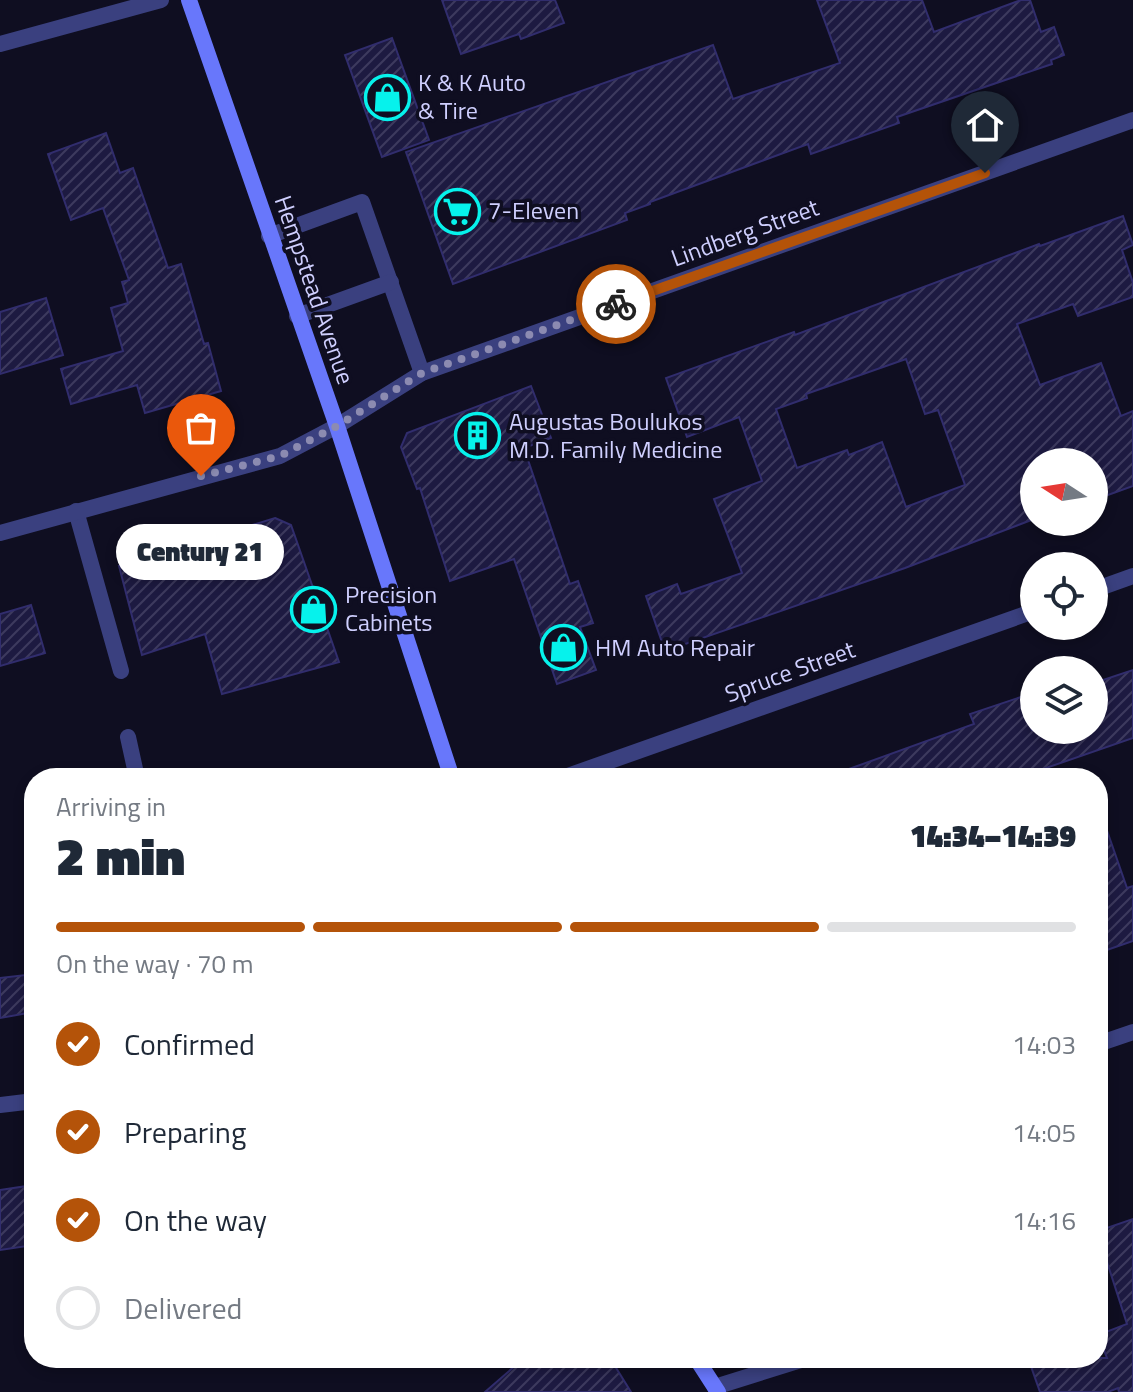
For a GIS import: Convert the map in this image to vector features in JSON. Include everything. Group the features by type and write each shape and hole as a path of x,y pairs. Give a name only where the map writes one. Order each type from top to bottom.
{"main road":[{"name":"Hempstead Avenue","path":"189,0 337,426 449,768"},
{"path":"702,1368 716,1390"}],"street":[{"path":"0,44 161,0"},
{"name":"Lindberg Street","path":"0,533 280,456 337,426 422,373 1133,120"},
{"path":"269,236 362,202 422,373"},
{"path":"297,316 391,282"},
{"path":"76,511 121,671"},
{"path":"1108,585 1133,576"},
{"name":"Spruce Street","path":"590,768 1020,616"},
{"path":"128,737 135,768"},
{"path":"1108,1041 1133,1032"},
{"path":"0,1105 24,1102"},
{"path":"716,1390 779,1368"}],"building":[{"path":"442,0 555,0 564,23 521,39 519,34 461,54"},
{"path":"817,0 922,0 934,32 1021,0 1030,0 1041,32 1054,27 1064,55 1051,60 1052,64 897,117 899,123 811,154 808,144 650,202 625,213 627,220 453,284 406,152 713,45 733,99 840,63"},
{"name":"K & K Auto & Tire","path":"392,38 429,140 382,157 345,55"},
{"path":"106,133 120,173 133,168 168,268 181,264 221,391 145,413 137,385 71,404 61,369 123,351 111,308 128,303 122,282 129,280 103,208 71,220 48,154"},
{"path":"1123,216 1133,245 1122,250 1133,283 1133,297 1078,316 1073,304 1017,324 1040,385 1101,363 1121,416 1133,411 1133,486 1108,495 1108,448 1020,448 1020,524 905,568 665,651 646,596 677,584 681,594 742,573 714,499 762,481 739,417 687,437 666,378 794,332 795,335","holes":["906,359 925,414 938,410 965,485 906,507 882,442 849,455 847,450 797,468 776,409 807,398 806,394"]},
{"path":"46,298 63,355 0,374 0,312"},
{"path":"531,386 551,438 524,448 570,584 578,581 593,623 580,627 596,670 557,684 514,559 450,581 420,488 417,489 401,447 407,433"},
{"path":"275,518 291,525 339,662 222,694 205,634 142,655 119,566"},
{"path":"31,605 45,653 0,666 0,614"},
{"path":"1133,670 1133,738 1046,768 852,768 974,724 970,714 1020,697 1020,744 1108,744 1108,678"},
{"path":"1108,833 1127,888 1133,886 1133,941 1108,950"},
{"path":"24,975 24,1014 0,1018 0,978"},
{"path":"24,1186 24,1246 0,1250 0,1190"},
{"path":"1133,1219 1133,1392 1119,1392 1118,1388 1108,1392 1040,1392 1032,1368 1108,1368 1108,1331 1127,1324 1108,1265 1108,1228"},
{"path":"513,1368 616,1368 631,1392 485,1392"}],"way so far":[{"path":"201,476 280,456 337,426 422,373 616,304"}],"place":[{"name":"K & K Auto & Tire","path":"387,97"},
{"name":"7-Eleven","path":"457,211"},
{"name":"Augustas Boulukos M.D. Family Medicine","path":"478,436"},
{"name":"Century 21","path":"201,476"},
{"name":"Precision Cabinets","path":"314,609"},
{"name":"HM Auto Repair","path":"564,648"}],"route":[{"path":"616,304 985,173"}]}
